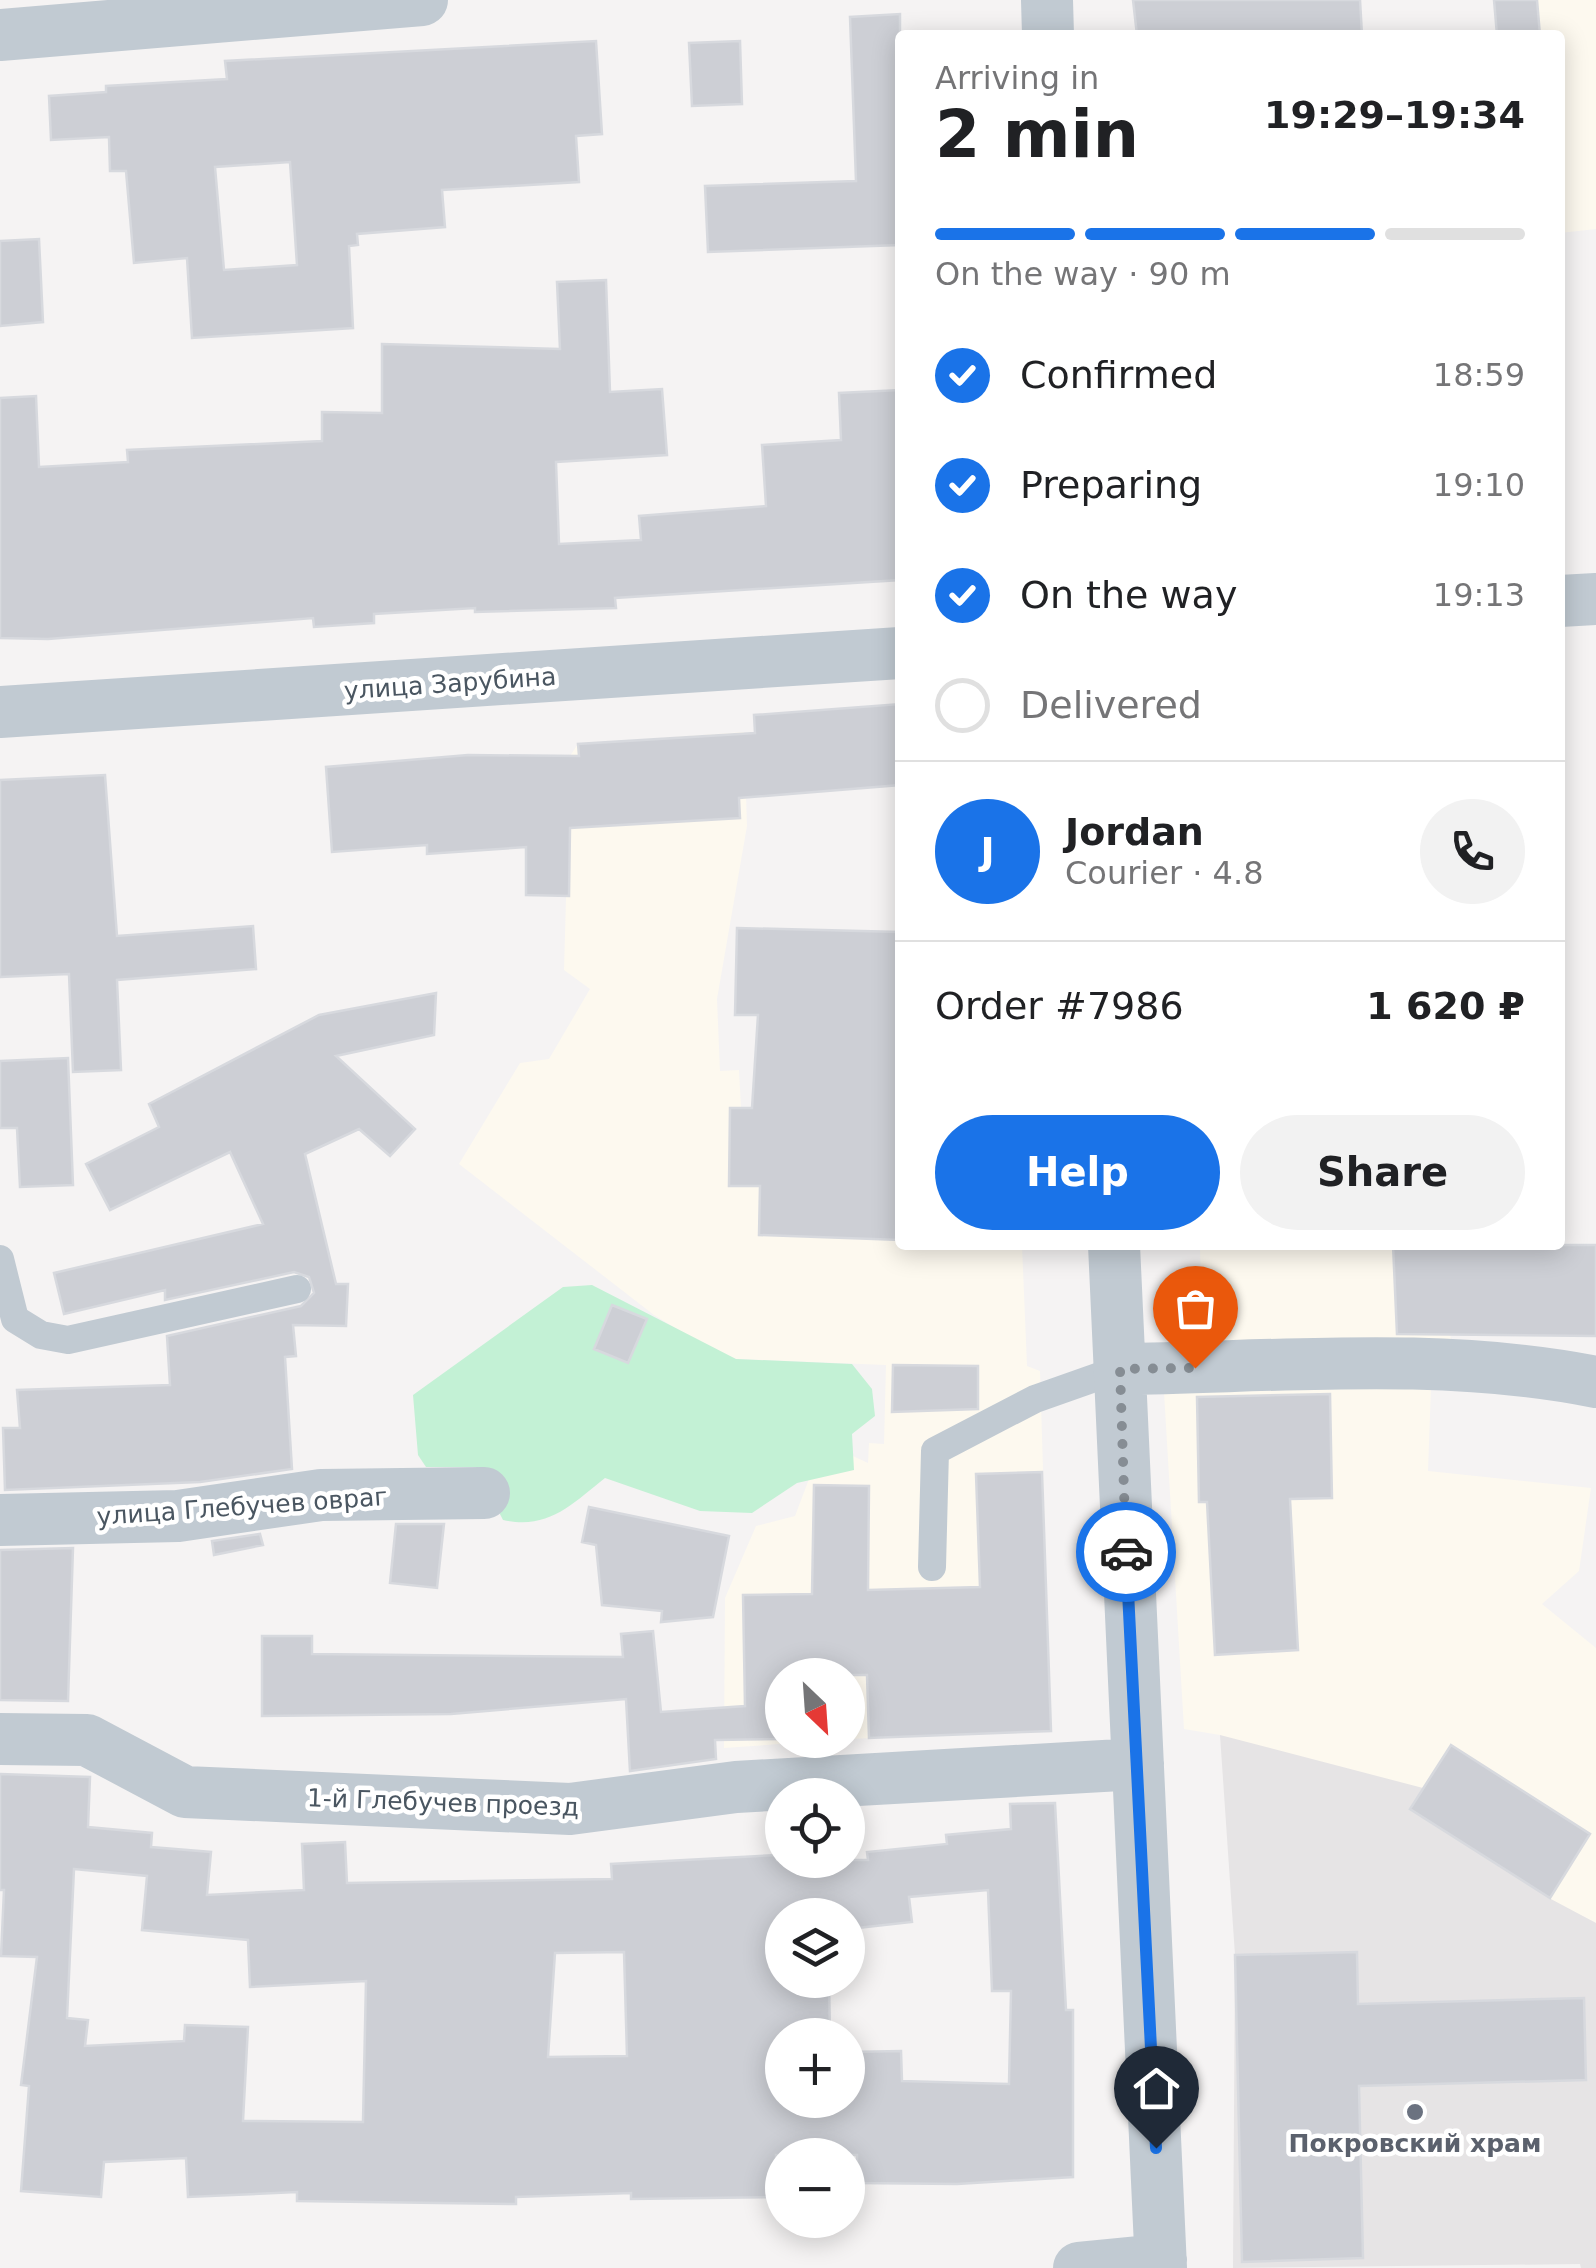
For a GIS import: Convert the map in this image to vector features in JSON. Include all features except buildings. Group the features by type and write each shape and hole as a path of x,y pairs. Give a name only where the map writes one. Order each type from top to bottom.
{"street":[{"path":"0,34 422,0"},
{"path":"1046,0 1048,30"},
{"path":"1565,601 1596,599"},
{"name":"улица Зарубина","path":"0,712 895,653"},
{"path":"1080,2268 1161,2264 1114,1250"},
{"path":"1120,1369 1342,1359 1546,1372 1596,1382"},
{"name":"улица Глебучев овраг","path":"0,1520 178,1516 321,1495 484,1493"},
{"name":"1-й Глебучев проезд","path":"0,1739 86,1740 185,1792 570,1809 736,1787 1138,1764"}],"lane":[{"path":"0,1259 15,1319 41,1335 68,1340 298,1289"},
{"path":"932,1567 935,1452 1036,1399 1120,1369"}],"shaded area":[{"path":"1494,0 1596,0 1596,229 1565,232 1565,30 1497,30"},
{"path":"744,732 747,826 717,999 720,1071 739,1070 741,1108 895,1110 895,1250 1022,1250 1027,1366 1040,1371 1051,1731 865,1738 865,1658 765,1658 765,1745 724,1748 725,1598 756,1526 795,1516 823,1442 868,1463 869,1443 884,1444 886,1365 736,1359 703,1345 654,1315 459,1164 520,1063 549,1059 590,989 564,970 570,756 578,744"},
{"path":"1200,1250 1448,1250 1451,1351 1202,1354"},
{"path":"1431,1387 1428,1471 1591,1488 1579,1571 1542,1604 1596,1648 1596,1923 1220,1735 1184,1729 1164,1392"},
{"name":"Покровский храм","path":"1220,1735 1423,1788 1549,1898 1596,1923 1596,2268 1581,2268 1580,2264 1233,2268 1235,1955"}],"green space":[{"path":"592,1285 736,1359 852,1364 872,1389 875,1416 852,1434 854,1470 797,1483 752,1513 700,1511 605,1478 558,1513 519,1522 503,1520 476,1467 426,1467 418,1455 413,1395 563,1287"}],"way so far":[{"path":"1126,1552 1120,1461 1120,1369 1195,1368"}],"place":[{"name":"Покровский храм","path":"1415,2112"}],"route":[{"path":"1126,1552 1156,2148"}]}
